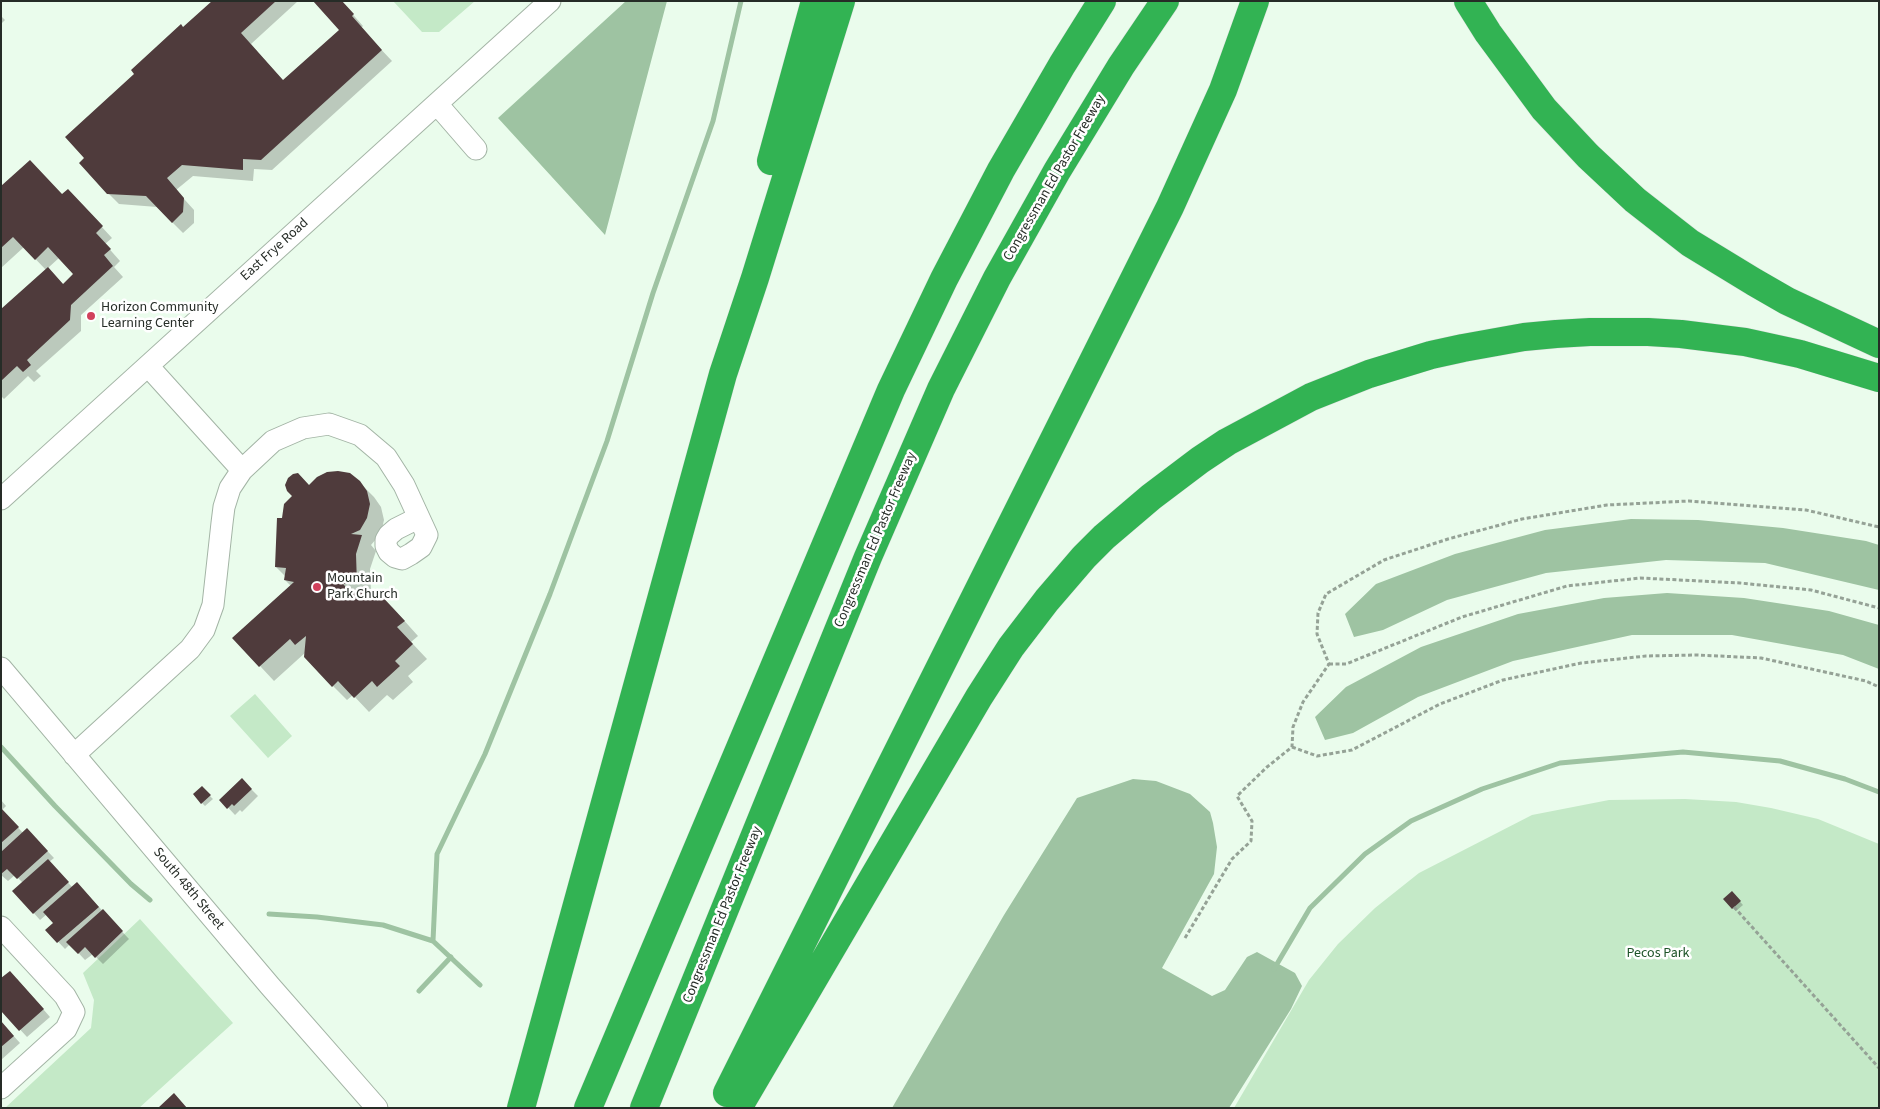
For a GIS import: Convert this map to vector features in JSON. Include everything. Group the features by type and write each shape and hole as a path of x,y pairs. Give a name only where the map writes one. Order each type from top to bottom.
{"highway":[{"path":"723,374 741,273 815,1"},
{"path":"521,1108 723,374 755,278 841,1"},
{"path":"588,1108 890,390 944,279 1005,163 1102,1"},
{"name":"Congressman Ed Pastor Freeway","path":"644,1108 868,557 941,389 996,278 1057,171 1121,66 1165,1"},
{"path":"720,1108 1170,207 1223,90 1255,1"},
{"path":"1468,1 1507,60 1544,109 1588,156 1634,200 1690,243 1754,282 1787,301 1879,344"},
{"path":"738,1108 979,697 1028,623 1084,557 1126,517 1175,478 1227,442 1311,397 1376,371 1431,355 1524,337 1590,332 1681,334 1737,341 1800,354 1879,378"}],"street":[{"name":"East Frye Road","path":"1,499 550,1"},
{"path":"437,104 476,149"},
{"path":"148,366 242,470"},
{"path":"74,755 190,649 204,630 213,605 224,507 230,488 242,470 273,441 303,428 329,424 360,434 386,457 404,485 418,518"},
{"name":"South 48th Street","path":"1,668 289,1008 377,1108"},
{"path":"1,926 65,996 74,1012 66,1029 1,1088"}],"path":[{"path":"1329,664 1317,634 1318,613 1326,594 1384,560 1448,539 1522,519 1607,505 1689,501 1806,510 1879,527"},
{"path":"1329,664 1346,664 1462,616 1567,586 1640,578 1740,582 1811,590 1879,608"},
{"path":"1292,747 1317,756 1352,750 1440,704 1503,680 1581,663 1627,658 1697,654 1761,658 1866,681 1879,686"},
{"path":"1185,938 1232,859 1252,841 1252,821 1237,796 1267,767 1292,747 1293,727 1304,702 1329,664"},
{"path":"1734,907 1879,1068"}],"green space":[{"path":"393,1 475,1 439,32 422,32"},
{"path":"255,694 292,736 268,758 230,716"},
{"name":"Pecos Park","path":"1685,799 1736,802 1771,808 1818,819 1879,844 1879,1108 1234,1108 1309,980 1338,944 1375,908 1419,873 1532,815 1609,800"},
{"path":"140,919 233,1023 139,1108 5,1108 91,1028 94,1000 83,973"}],"shaded area":[{"path":"626,1 667,1 605,235 498,118"},
{"path":"1631,519 1698,520 1783,528 1866,541 1879,545 1879,590 1765,563 1666,560 1546,573 1447,600 1383,630 1354,637 1345,614 1376,584 1455,554 1545,530"},
{"path":"1667,593 1744,598 1829,611 1879,625 1879,669 1843,655 1732,635 1632,635 1513,661 1418,697 1353,733 1325,740 1315,717 1346,687 1421,647 1518,614 1604,598"},
{"path":"1133,779 1156,781 1190,794 1210,812 1217,847 1214,874 1162,968 1212,996 1225,990 1247,957 1257,952 1295,973 1302,986 1291,1009 1229,1108 892,1108 1004,915 1077,798"}],"building":[{"path":"212,1 276,1 241,33 283,80 339,30 313,1 342,1 354,14 352,16 382,50 261,160 243,159 243,170 182,165 167,178 184,198 183,212 172,223 146,196 107,194 79,163 84,158 65,137 134,74 131,70 181,24 183,27"},
{"path":"30,160 62,194 68,189 103,226 96,233 111,249 104,255 113,266 71,305 70,320 27,360 31,365 23,372 17,366 1,381 1,309 48,267 63,284 73,274 48,247 35,260 13,237 1,248 1,186"},
{"name":"Mountain Park Church","path":"327,472 350,473 360,481 367,491 370,504 367,518 360,530 351,534 362,535 356,554 357,584 343,584 348,589 377,591 405,621 397,627 413,644 395,661 400,666 377,687 372,681 354,698 338,681 332,687 304,657 306,636 295,645 290,639 259,667 232,638 294,582 284,580 286,568 275,567 277,518 282,518 284,504 292,496 287,491 285,485 288,478 298,473 309,485 317,477"},
{"path":"242,778 252,789 234,806 232,804 227,809 219,800"},
{"path":"202,786 211,795 201,804 193,794"},
{"path":"1,808 19,827 1,843"},
{"path":"27,828 48,851 17,879 7,869 1,874 1,852"},
{"path":"48,859 69,882 33,914 12,891"},
{"path":"77,882 99,907 57,943 45,930 53,923 43,912"},
{"path":"1732,891 1741,901 1732,909 1723,899"},
{"path":"103,909 123,931 95,958 85,947 78,954 66,942"},
{"path":"10,971 44,1009 19,1031 1,1011 1,978"},
{"path":"1,1021 14,1036 1,1047"},
{"path":"174,1093 187,1108 158,1108"}],"waterway":[{"path":"480,985 433,941 437,854 485,754 550,594 607,441 653,293 713,121 741,1"},
{"path":"1,747 55,806 131,884 150,900"},
{"path":"1274,969 1310,908 1365,854 1411,821 1482,789 1560,763 1683,752 1780,761 1845,779 1879,792"},
{"path":"269,914 317,917 383,925 433,941"},
{"path":"419,991 451,957"}],"place":[{"name":"Horizon Community Learning Center","path":"91,316"},
{"name":"Mountain Park Church","path":"317,587"}]}
